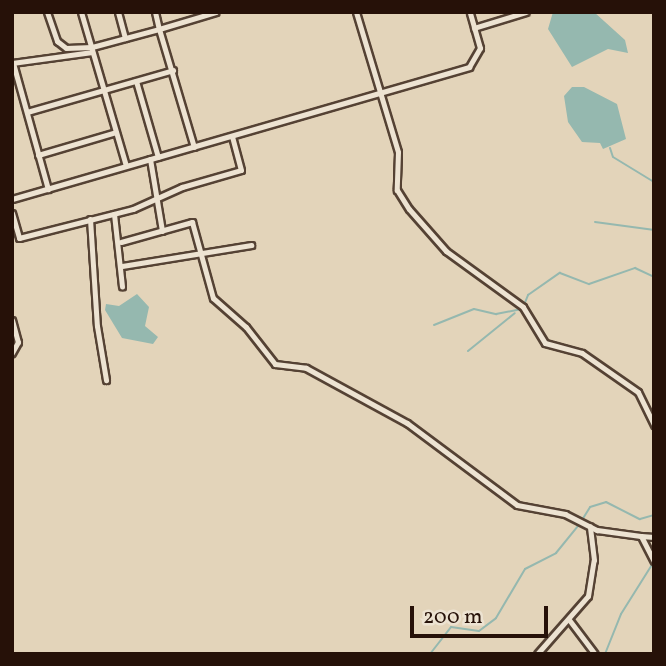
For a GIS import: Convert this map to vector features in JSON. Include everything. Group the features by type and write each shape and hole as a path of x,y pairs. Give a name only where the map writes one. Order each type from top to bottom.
{"street":[{"path":"47,12 57,41 66,48 92,50"},
{"path":"81,12 126,166"},
{"path":"118,12 125,38"},
{"path":"155,12 194,147"},
{"path":"48,189 13,63 92,50 195,15 216,12"},
{"path":"356,12 398,152 397,190 409,209 446,251 523,307 545,343 583,353 638,392 654,425"},
{"path":"12,199 469,67 480,48 470,12"},
{"path":"474,27 526,12"},
{"path":"27,112 173,70"},
{"path":"136,81 158,157"},
{"path":"38,155 116,132"},
{"path":"12,213 19,238 154,202 182,187 241,170 232,136"},
{"path":"150,159 154,202 162,231"},
{"path":"114,214 121,242 122,286"},
{"path":"90,219 97,326 106,380"},
{"path":"121,242 192,222 213,298 246,327 275,364 306,368 407,423 504,499 565,514 590,526 654,537"},
{"path":"122,266 200,250 251,245"},
{"path":"12,322 18,342 12,353"},
{"path":"537,654 570,621 588,596 594,560 590,526"},
{"path":"641,536 654,561"},
{"path":"570,621 596,654"}],"water":[{"path":"553,12 594,12 625,40 628,53 608,49 572,67 548,29"},
{"path":"572,87 584,87 617,104 626,139 603,149 600,143 582,142 568,122 564,96"},
{"path":"137,294 149,307 145,326 158,337 153,344 122,338 105,310 106,304 119,306"}],"waterway":[{"path":"610,148 613,157 654,182"},
{"path":"595,222 654,230"},
{"path":"524,305 528,295 560,273 589,284 635,268 654,277"},
{"path":"434,325 474,309 496,314 521,309"},
{"path":"468,351 515,313"},
{"path":"582,520 590,507 606,502 640,519 654,515"},
{"path":"430,654 451,627 479,631 496,618 525,569 556,553 579,525"},
{"path":"605,654 621,614 653,563"}]}
